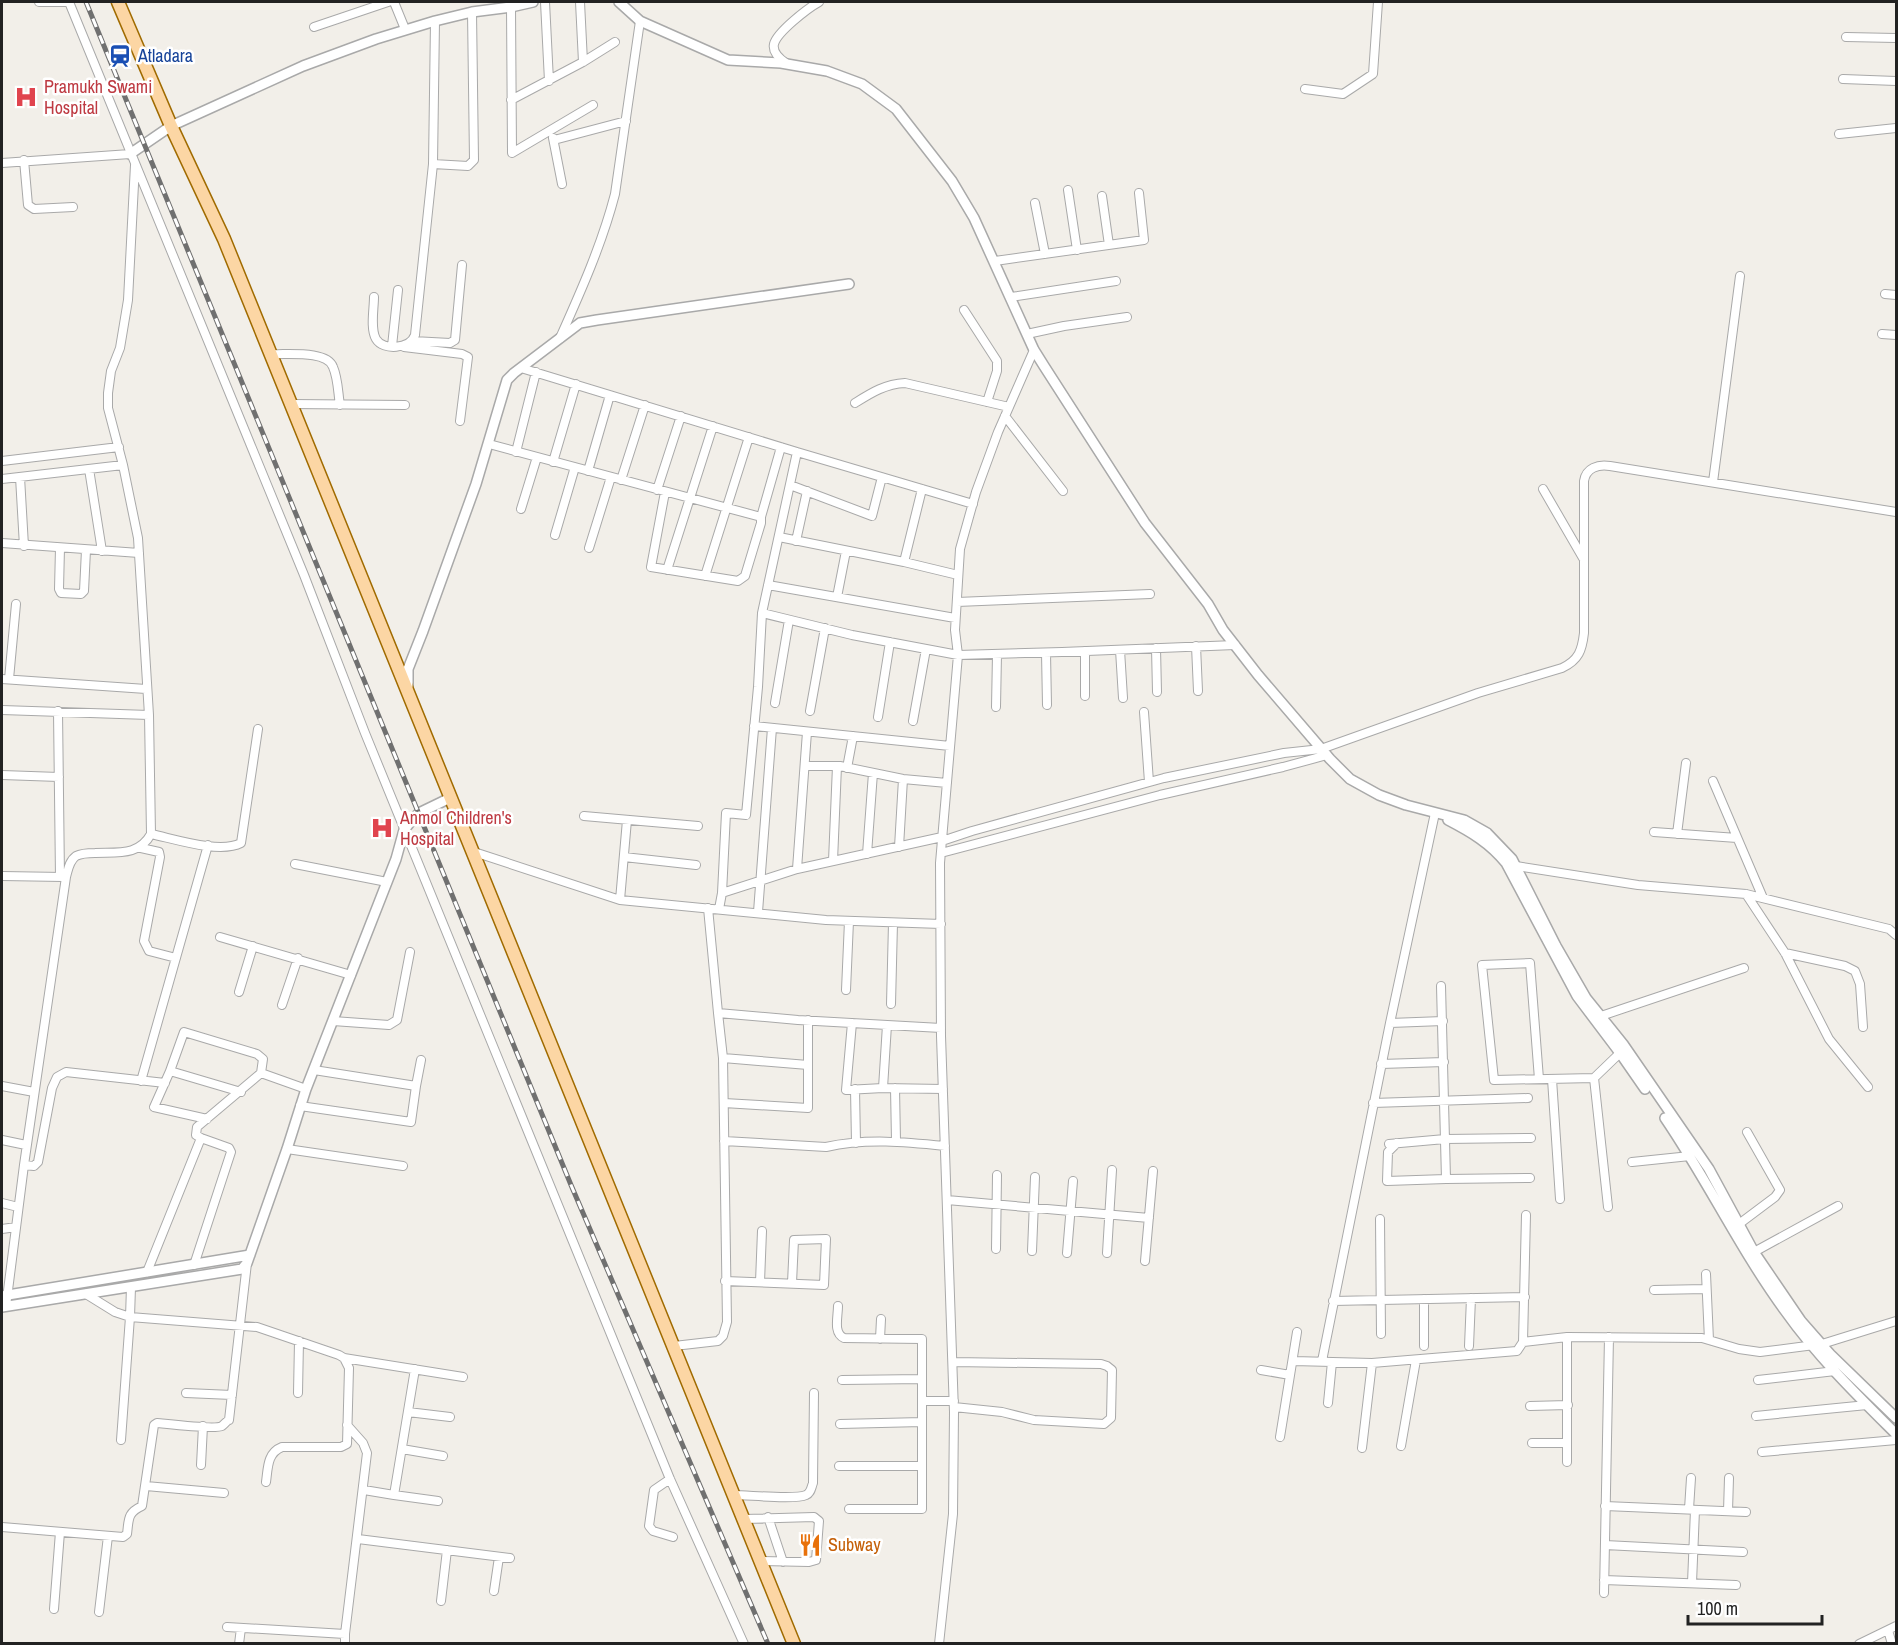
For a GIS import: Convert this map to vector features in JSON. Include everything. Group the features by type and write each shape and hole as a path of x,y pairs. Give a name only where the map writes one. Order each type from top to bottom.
{"main road":[{"path":"118,2 171,126 224,239 794,1644"}],"street":[{"path":"39,2 69,2 304,575 364,733 670,1479 744,1644"},
{"path":"314,27 394,2 405,29"},
{"path":"2,163 24,160 133,158 171,126 303,66 405,29 472,12 533,2"},
{"path":"544,2 549,81"},
{"path":"580,2 583,62"},
{"path":"619,2 640,21 729,60 786,63 826,70 862,84 896,109 952,181 974,218 1034,350 1132,504 1208,604 1235,645 1324,752 1350,779 1379,795 1406,805 1464,820 1487,833 1499,844 1586,998 1601,1016 1620,1053 1690,1156 1750,1258 1785,1311 1896,1418"},
{"path":"786,63 774,51 774,44 781,33 819,2"},
{"path":"1305,90 1343,94 1373,74 1378,2"},
{"path":"511,7 512,153 593,105"},
{"path":"433,164 468,166 474,160 472,12"},
{"path":"413,340 433,164 435,21"},
{"path":"559,339 594,260 615,194 640,21"},
{"path":"1846,37 1896,38"},
{"path":"511,100 549,81 615,42"},
{"path":"1844,79 1896,81"},
{"path":"554,140 626,121"},
{"path":"1839,134 1896,128"},
{"path":"552,130 562,184"},
{"path":"63,877 70,862 76,856 84,853 131,851 147,843 151,834 148,715 138,538 119,447 108,408 111,371 120,348 128,300 133,158"},
{"path":"24,160 28,205 34,209 73,207"},
{"path":"1068,190 1077,250"},
{"path":"994,261 1144,240 1139,193"},
{"path":"1102,196 1109,245"},
{"path":"1035,203 1045,254"},
{"path":"403,347 413,340 450,343 455,340 462,265"},
{"path":"1713,482 1740,276"},
{"path":"1011,297 1116,281"},
{"path":"408,694 408,669 489,444 507,380 580,323 849,284"},
{"path":"393,346 398,290"},
{"path":"1885,294 1896,295"},
{"path":"375,297 373,328 375,339 381,345 462,354 468,357 460,421"},
{"path":"964,310 998,362 987,402"},
{"path":"1027,334 1127,316"},
{"path":"1882,334 1896,335"},
{"path":"939,1644 953,1514 954,1404 941,1028 941,853 958,655 955,630 958,575 960,549 973,504 998,432 1034,350"},
{"path":"271,354 319,356 327,359 333,365 340,405"},
{"path":"521,368 973,504"},
{"path":"516,452 536,372"},
{"path":"855,403 879,389 905,383 1009,407"},
{"path":"553,462 576,384"},
{"path":"588,471 610,394"},
{"path":"291,404 405,405"},
{"path":"621,480 645,405"},
{"path":"681,416 661,491 651,567 738,580 745,576 781,447"},
{"path":"1005,416 1063,491"},
{"path":"667,570 713,426"},
{"path":"705,576 749,438"},
{"path":"489,444 761,517"},
{"path":"2,461 119,447"},
{"path":"719,909 722,893 726,813 746,814 762,613 797,452"},
{"path":"521,509 537,457"},
{"path":"2,479 123,465"},
{"path":"941,853 1160,795 1283,767 1479,693 1571,664 1579,657 1583,644 1584,481 1588,471 1596,466 1603,465 1896,512"},
{"path":"555,535 575,467"},
{"path":"89,469 102,551"},
{"path":"20,477 24,546"},
{"path":"589,548 611,477"},
{"path":"790,485 873,516 882,477"},
{"path":"904,562 922,489"},
{"path":"1543,489 1584,559"},
{"path":"796,541 807,491"},
{"path":"779,537 958,575"},
{"path":"2,543 139,553"},
{"path":"60,548 59,589 64,594 81,594 84,591 86,550"},
{"path":"837,597 846,551"},
{"path":"768,585 956,618"},
{"path":"957,602 1150,594"},
{"path":"16,604 5,679 146,688"},
{"path":"762,613 958,655 1235,645"},
{"path":"775,703 789,620"},
{"path":"810,711 825,628"},
{"path":"878,717 890,642"},
{"path":"1196,646 1198,691"},
{"path":"1156,648 1157,692"},
{"path":"913,721 926,649"},
{"path":"1120,650 1123,698"},
{"path":"1085,651 1085,696"},
{"path":"1046,653 1047,705"},
{"path":"996,707 997,654"},
{"path":"2,710 148,715"},
{"path":"58,711 63,877 4,1307 231,1272 242,1269 249,1259"},
{"path":"1144,711 1149,782"},
{"path":"754,726 950,746"},
{"path":"758,912 772,728"},
{"path":"151,834 208,845 232,847 242,843 258,729"},
{"path":"797,869 807,732"},
{"path":"847,768 853,736"},
{"path":"722,893 797,869 942,839 1149,782 1274,755 1324,752"},
{"path":"1677,834 1686,763"},
{"path":"805,765 837,766 903,779 947,783"},
{"path":"833,861 837,766"},
{"path":"867,854 873,773"},
{"path":"2,776 59,777"},
{"path":"899,847 903,779"},
{"path":"1713,781 1763,898"},
{"path":"2,1527 123,1537 127,1534 132,1511 142,1506 153,1425 157,1423 203,1426 213,1429 222,1426 229,1419 249,1259 306,1089 396,859 404,830 419,813 450,798"},
{"path":"1320,1361 1435,813"},
{"path":"584,816 698,826"},
{"path":"620,900 627,820"},
{"path":"1654,832 1737,838"},
{"path":"141,1081 208,845"},
{"path":"141,848 159,852 160,857 144,941 149,951 176,958"},
{"path":"471,851 620,900 826,920 940,924"},
{"path":"624,856 696,865"},
{"path":"295,864 387,882"},
{"path":"1513,868 1638,885 1746,894 1889,929 1896,936"},
{"path":"1513,868 1577,996 1615,1040 1709,1169 1754,1252 1835,1371 1896,1434"},
{"path":"2,876 63,877"},
{"path":"1746,894 1785,953 1829,1039 1868,1087"},
{"path":"674,1346 718,1341 723,1336 727,1322 723,1058 708,908"},
{"path":"846,990 849,921"},
{"path":"891,1004 893,922"},
{"path":"220,937 351,975"},
{"path":"239,992 253,945"},
{"path":"333,1020 394,1023 397,1020 410,952"},
{"path":"1785,953 1845,966 1855,971 1860,984 1863,1027"},
{"path":"282,1005 298,958"},
{"path":"1539,1079 1530,963 1482,965 1494,1080 1594,1078 1620,1053"},
{"path":"1601,1016 1744,968"},
{"path":"1442,986 1446,1179"},
{"path":"718,1013 941,1028"},
{"path":"724,1103 808,1108 808,1020"},
{"path":"1390,1023 1443,1021"},
{"path":"852,1023 846,1090 943,1089"},
{"path":"883,1088 887,1025"},
{"path":"194,1265 231,1152 229,1148 196,1135 195,1130 261,1073 263,1059 257,1054 184,1032 154,1107 207,1119"},
{"path":"723,1058 808,1065"},
{"path":"300,1106 411,1122 421,1060"},
{"path":"1381,1064 1444,1062"},
{"path":"314,1070 416,1086"},
{"path":"170,1071 241,1092"},
{"path":"24,1165 34,1166 38,1162 52,1088 57,1077 66,1072 165,1083"},
{"path":"261,1073 306,1089"},
{"path":"1552,1078 1560,1199"},
{"path":"1594,1078 1608,1206"},
{"path":"2,1086 34,1092"},
{"path":"895,1088 896,1141"},
{"path":"855,1089 856,1143"},
{"path":"1373,1103 1528,1098"},
{"path":"1740,1224 1775,1197 1780,1190 1747,1132"},
{"path":"147,1272 201,1138"},
{"path":"1530,1178 1387,1181 1388,1152 1393,1143 1445,1139 1531,1138"},
{"path":"2,1140 26,1145"},
{"path":"724,1141 826,1147 840,1143 896,1141 945,1146"},
{"path":"287,1149 403,1166"},
{"path":"1632,1161 1690,1156"},
{"path":"1107,1253 1112,1170"},
{"path":"1145,1261 1153,1171"},
{"path":"996,1249 997,1175"},
{"path":"1032,1251 1035,1177"},
{"path":"1067,1253 1074,1181"},
{"path":"947,1200 1149,1218"},
{"path":"2,1203 18,1207"},
{"path":"1754,1252 1839,1206"},
{"path":"1293,1361 1372,1363 1517,1351 1523,1342 1527,1215"},
{"path":"1380,1219 1381,1334"},
{"path":"2,1229 16,1227"},
{"path":"760,1282 762,1231"},
{"path":"725,1281 824,1284 825,1239 794,1240 792,1283"},
{"path":"4,1296 71,1283 249,1259"},
{"path":"1706,1274 1708,1340"},
{"path":"121,1440 131,1287"},
{"path":"1654,1290 1706,1289"},
{"path":"86,1294 115,1312 130,1317 256,1327 339,1354 344,1358 349,1368 347,1444 341,1447 282,1447 274,1450 270,1458 266,1482"},
{"path":"1333,1301 1525,1297"},
{"path":"1469,1346 1471,1298"},
{"path":"1424,1299 1424,1346"},
{"path":"838,1306 837,1331 844,1338 922,1339 922,1509 849,1509"},
{"path":"880,1339 881,1319"},
{"path":"1523,1342 1567,1337 1702,1338 1739,1349 1760,1352 1818,1345 1896,1321"},
{"path":"1280,1437 1297,1332"},
{"path":"1567,1337 1567,1462"},
{"path":"1604,1593 1609,1337"},
{"path":"298,1393 299,1341"},
{"path":"344,1358 463,1377"},
{"path":"1401,1446 1416,1360"},
{"path":"922,1401 1002,1412 1034,1420 1104,1424 1111,1418 1112,1370 1107,1366 1101,1364 953,1362"},
{"path":"1328,1403 1332,1362"},
{"path":"1362,1448 1372,1363"},
{"path":"394,1496 416,1369"},
{"path":"1261,1370 1290,1375"},
{"path":"1758,1380 1835,1371"},
{"path":"842,1380 921,1379"},
{"path":"186,1393 232,1395"},
{"path":"734,1495 794,1497 804,1496 810,1492 813,1483 814,1393"},
{"path":"1530,1406 1568,1405"},
{"path":"1756,1416 1867,1405"},
{"path":"408,1412 450,1417"},
{"path":"840,1424 922,1422"},
{"path":"345,1644 367,1453 363,1443 347,1425"},
{"path":"201,1465 203,1426"},
{"path":"1762,1452 1896,1440"},
{"path":"1532,1443 1567,1443"},
{"path":"402,1449 442,1456"},
{"path":"839,1466 922,1466"},
{"path":"1691,1478 1694,1549 1692,1583"},
{"path":"1728,1511 1730,1478"},
{"path":"670,1479 654,1490 649,1526 653,1531 673,1537"},
{"path":"146,1486 224,1493"},
{"path":"364,1490 438,1501"},
{"path":"1605,1506 1746,1512"},
{"path":"744,1519 814,1517 819,1521 816,1560 809,1562 761,1561"},
{"path":"768,1518 783,1562"},
{"path":"54,1609 60,1532"},
{"path":"99,1612 108,1536"},
{"path":"358,1539 510,1558"},
{"path":"1605,1545 1743,1552"},
{"path":"441,1601 447,1550"},
{"path":"494,1591 498,1557"},
{"path":"1604,1580 1736,1585"},
{"path":"1858,1644 1896,1626"},
{"path":"226,1627 345,1634"},
{"path":"239,1644 241,1628"},
{"path":"1888,1630 1892,1644"}],"railway":[{"path":"86,2 571,1185 768,1644"}],"place":[{"name":"Atladara","path":"120,56"},
{"name":"Pramukh Swami Hospital","path":"26,97"},
{"name":"Anmol Children's Hospital","path":"382,828"},
{"name":"Subway","path":"810,1545"}]}
